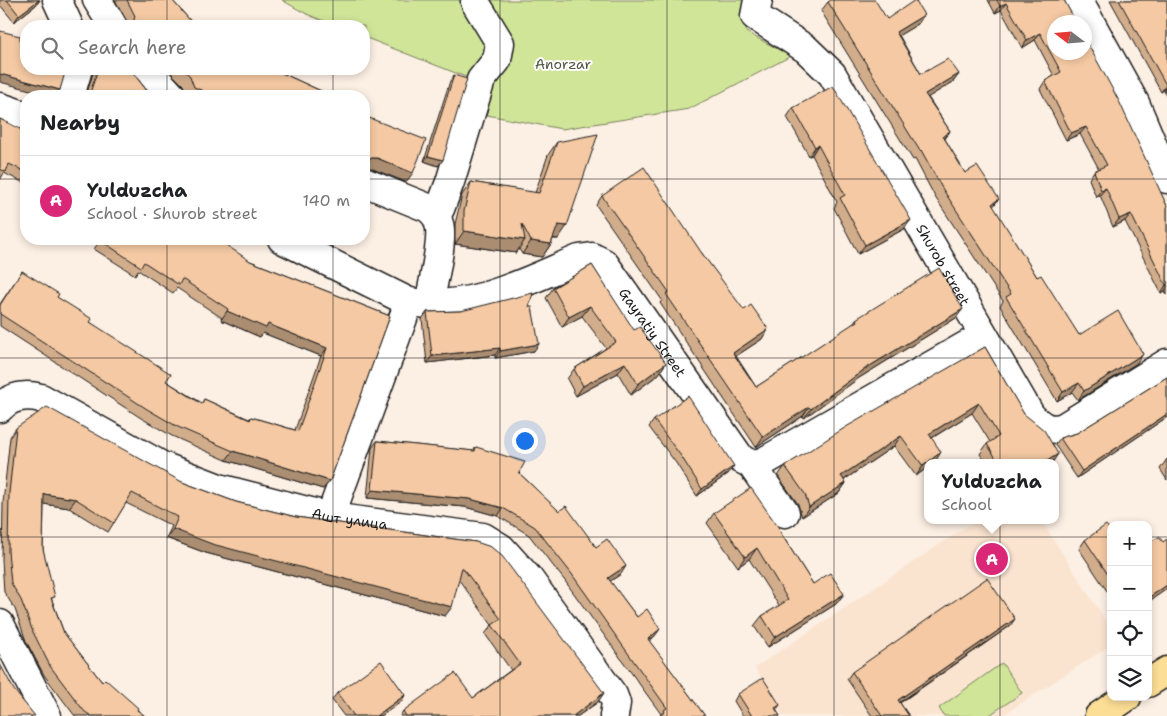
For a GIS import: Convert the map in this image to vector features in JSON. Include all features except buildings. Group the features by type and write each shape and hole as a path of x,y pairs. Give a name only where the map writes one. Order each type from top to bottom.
{"main road":[{"path":"1152,680 1167,671"},
{"path":"1098,716 1121,701"}],"street":[{"path":"57,0 66,20"},
{"path":"97,0 109,20"},
{"name":"Shurob street","path":"758,0 755,16 806,49 832,74 983,336 1031,416 1040,425 1056,430 1064,427 1167,363"},
{"path":"1078,0 1135,102 1167,179"},
{"path":"434,213 440,209 450,182 481,80 497,60 500,43 475,2"},
{"path":"72,90 76,75"},
{"path":"153,75 166,90"},
{"path":"0,107 20,114"},
{"path":"330,517 419,304 440,236 440,224 434,213 370,185"},
{"path":"295,245 419,304"},
{"name":"Gayratiy Street","path":"419,304 464,302 495,295 579,260 592,258 604,263 740,459 751,464 785,513"},
{"path":"751,464 763,462 983,336"},
{"name":"Ашт улица","path":"9,402 28,395 41,398 162,466 220,488 330,517 483,537 501,548 528,580 613,696 615,714"},
{"path":"0,624 47,716"}],"shaded area":[{"path":"970,524 1044,524 1107,623 1107,648 1001,716 783,716 755,668"}],"green space":[{"name":"Anorzar","path":"282,0 748,0 746,32 791,56 689,109 562,129 487,115 476,81 370,39 370,20 321,20 302,12"},
{"path":"1002,663 1022,693 988,716 944,716 939,708"}],"place":[{"name":"Yulduzcha","path":"992,559"}]}
